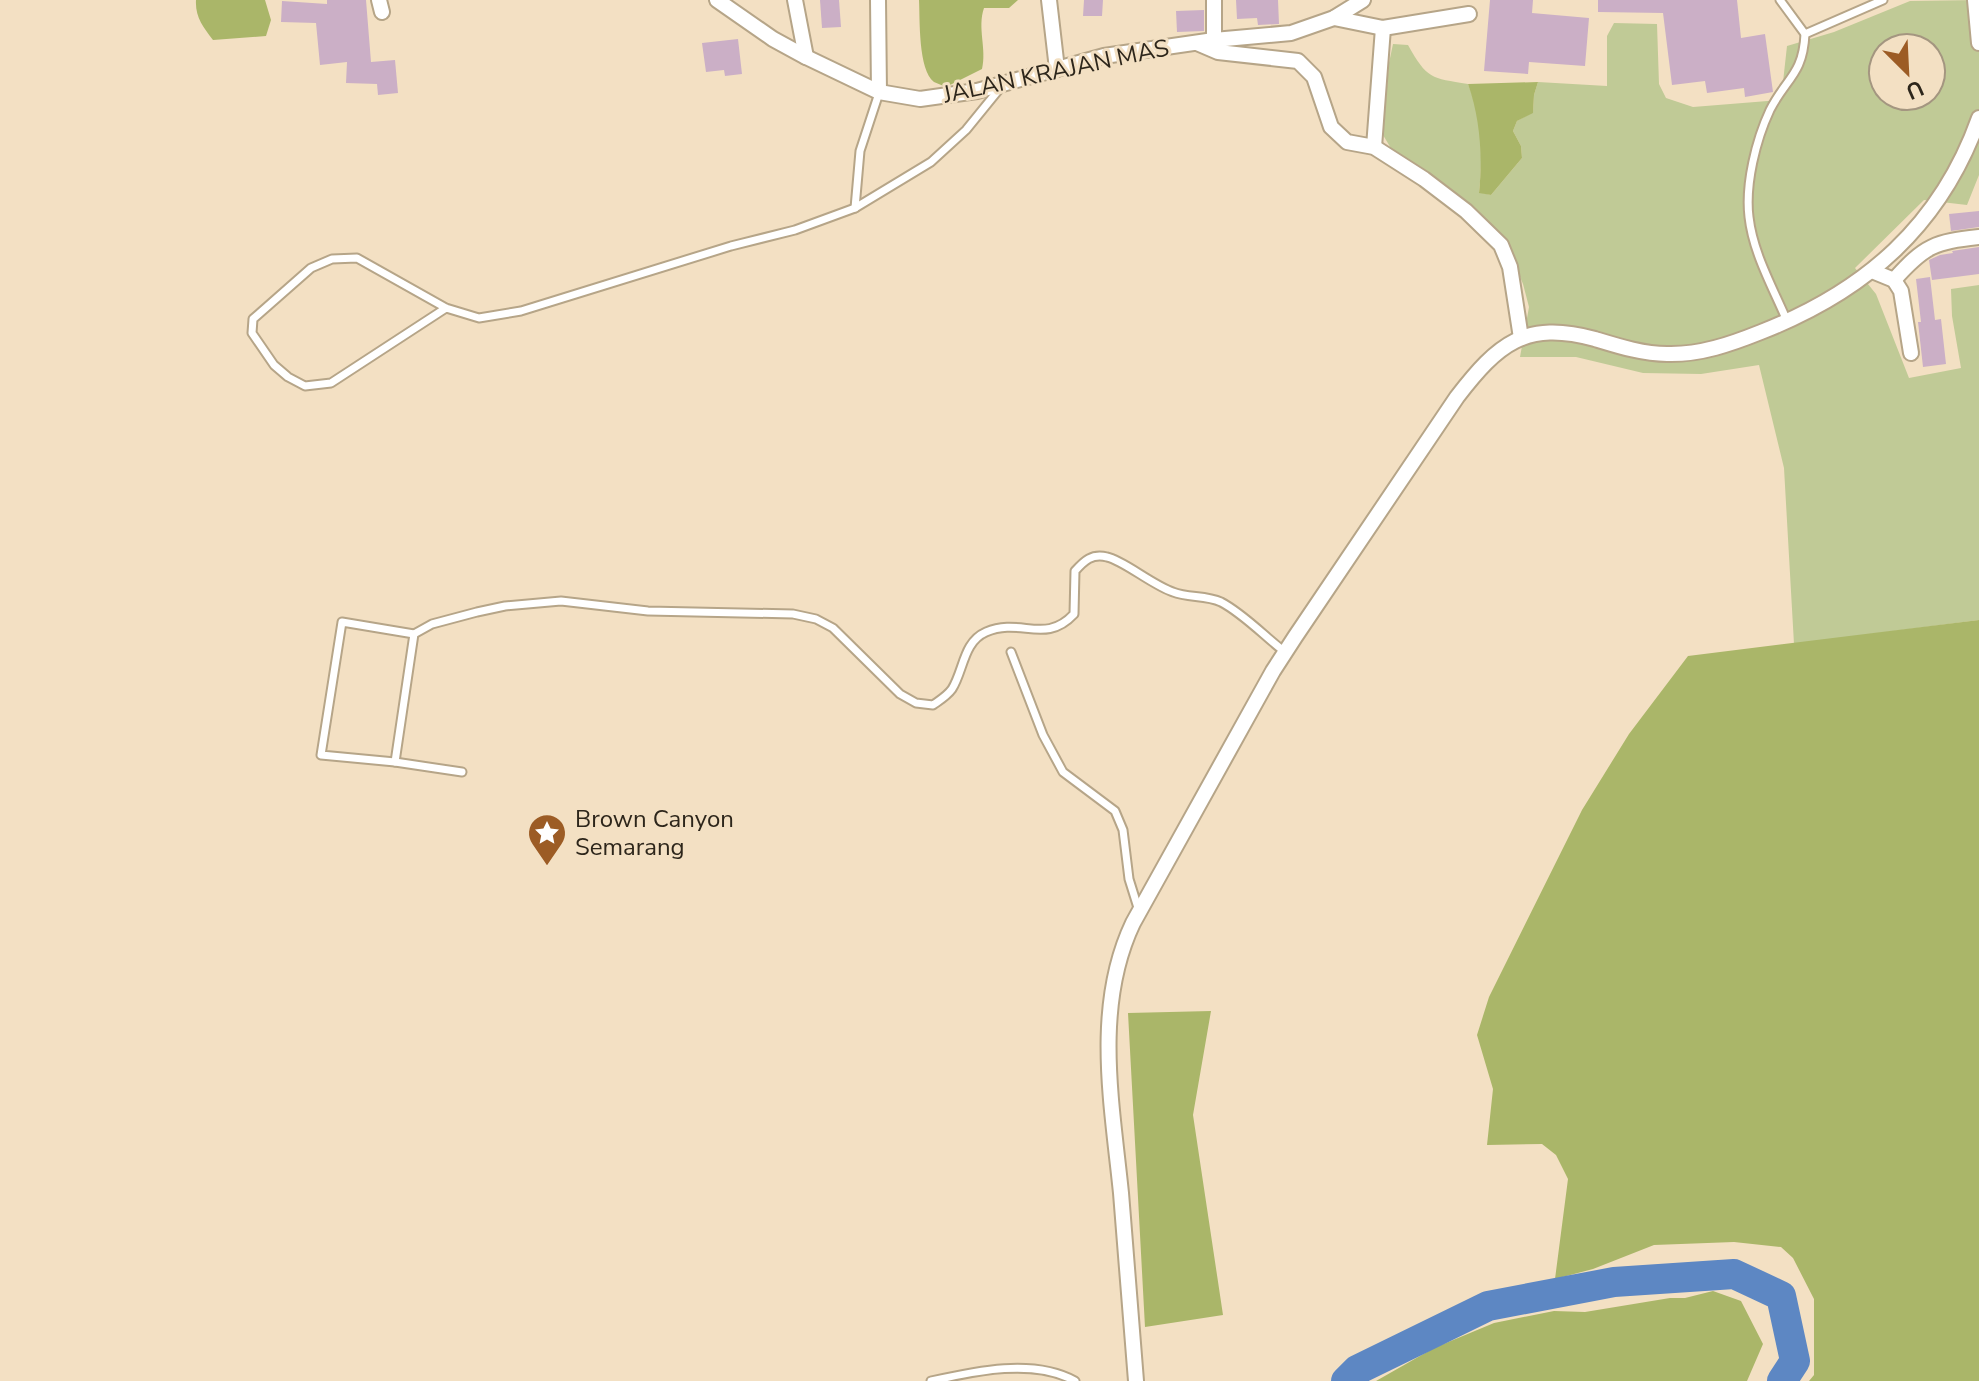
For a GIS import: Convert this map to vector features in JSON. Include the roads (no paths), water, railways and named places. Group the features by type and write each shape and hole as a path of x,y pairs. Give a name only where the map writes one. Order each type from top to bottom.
{"street":[{"name":"JALAN KRAJAN MAS","path":"717,0 773,39 806,57 879,92 920,99 977,91 1104,56 1214,40 1291,33 1334,18 1363,0"},
{"path":"795,0 806,57"},
{"path":"878,0 879,92"},
{"path":"1049,0 1057,69"},
{"path":"1214,0 1214,40"},
{"path":"1975,0 1979,43"},
{"path":"1334,18 1383,28 1469,14"},
{"path":"1374,147 1383,28"},
{"path":"1196,43 1218,52 1298,61 1314,77 1331,127 1347,142 1374,147 1466,211 1501,245 1510,267 1521,338"},
{"path":"1136,1381 1108,1056 1114,976 1123,943 1285,652 1457,397 1499,349 1540,332 1564,332 1625,348 1665,354 1696,352 1728,345 1788,322 1872,271 1908,239 1934,208 1959,166 1979,118"},
{"path":"1894,280 1930,246 1979,237"},
{"path":"1872,271 1894,280 1901,291 1911,353"}],"lane":[{"path":"1780,0 1805,34 1804,56 1796,73 1772,106 1760,134 1751,175 1748,216 1788,322"},
{"path":"1805,34 1883,0"},
{"path":"446,308 331,383 305,386 288,377 274,365 252,333 253,319 311,268 332,259 357,258 446,308 479,318 521,311 731,246 795,230 855,208 931,162 966,130 1005,83"},
{"path":"855,208 860,151 879,92"},
{"path":"462,772 321,755 342,622 414,634 432,624 477,612 561,601 648,611 793,614 816,619 833,628 900,694 916,703 933,705 952,688 972,642 983,633 1015,626 1053,630 1066,623 1074,614 1075,571 1094,556 1109,557 1175,593 1222,603 1285,652"},
{"path":"395,762 414,634"},
{"path":"1011,652 1043,735 1063,772 1115,811 1123,830 1129,879 1140,913"},
{"path":"931,1381 989,1368 1059,1372 1075,1381"}],"waterway":[{"path":"1346,1381 1357,1370 1488,1306 1614,1282 1734,1274 1781,1296 1795,1361 1782,1381"}],"place":[{"name":"Brown Canyon Semarang","path":"547,867"}]}
